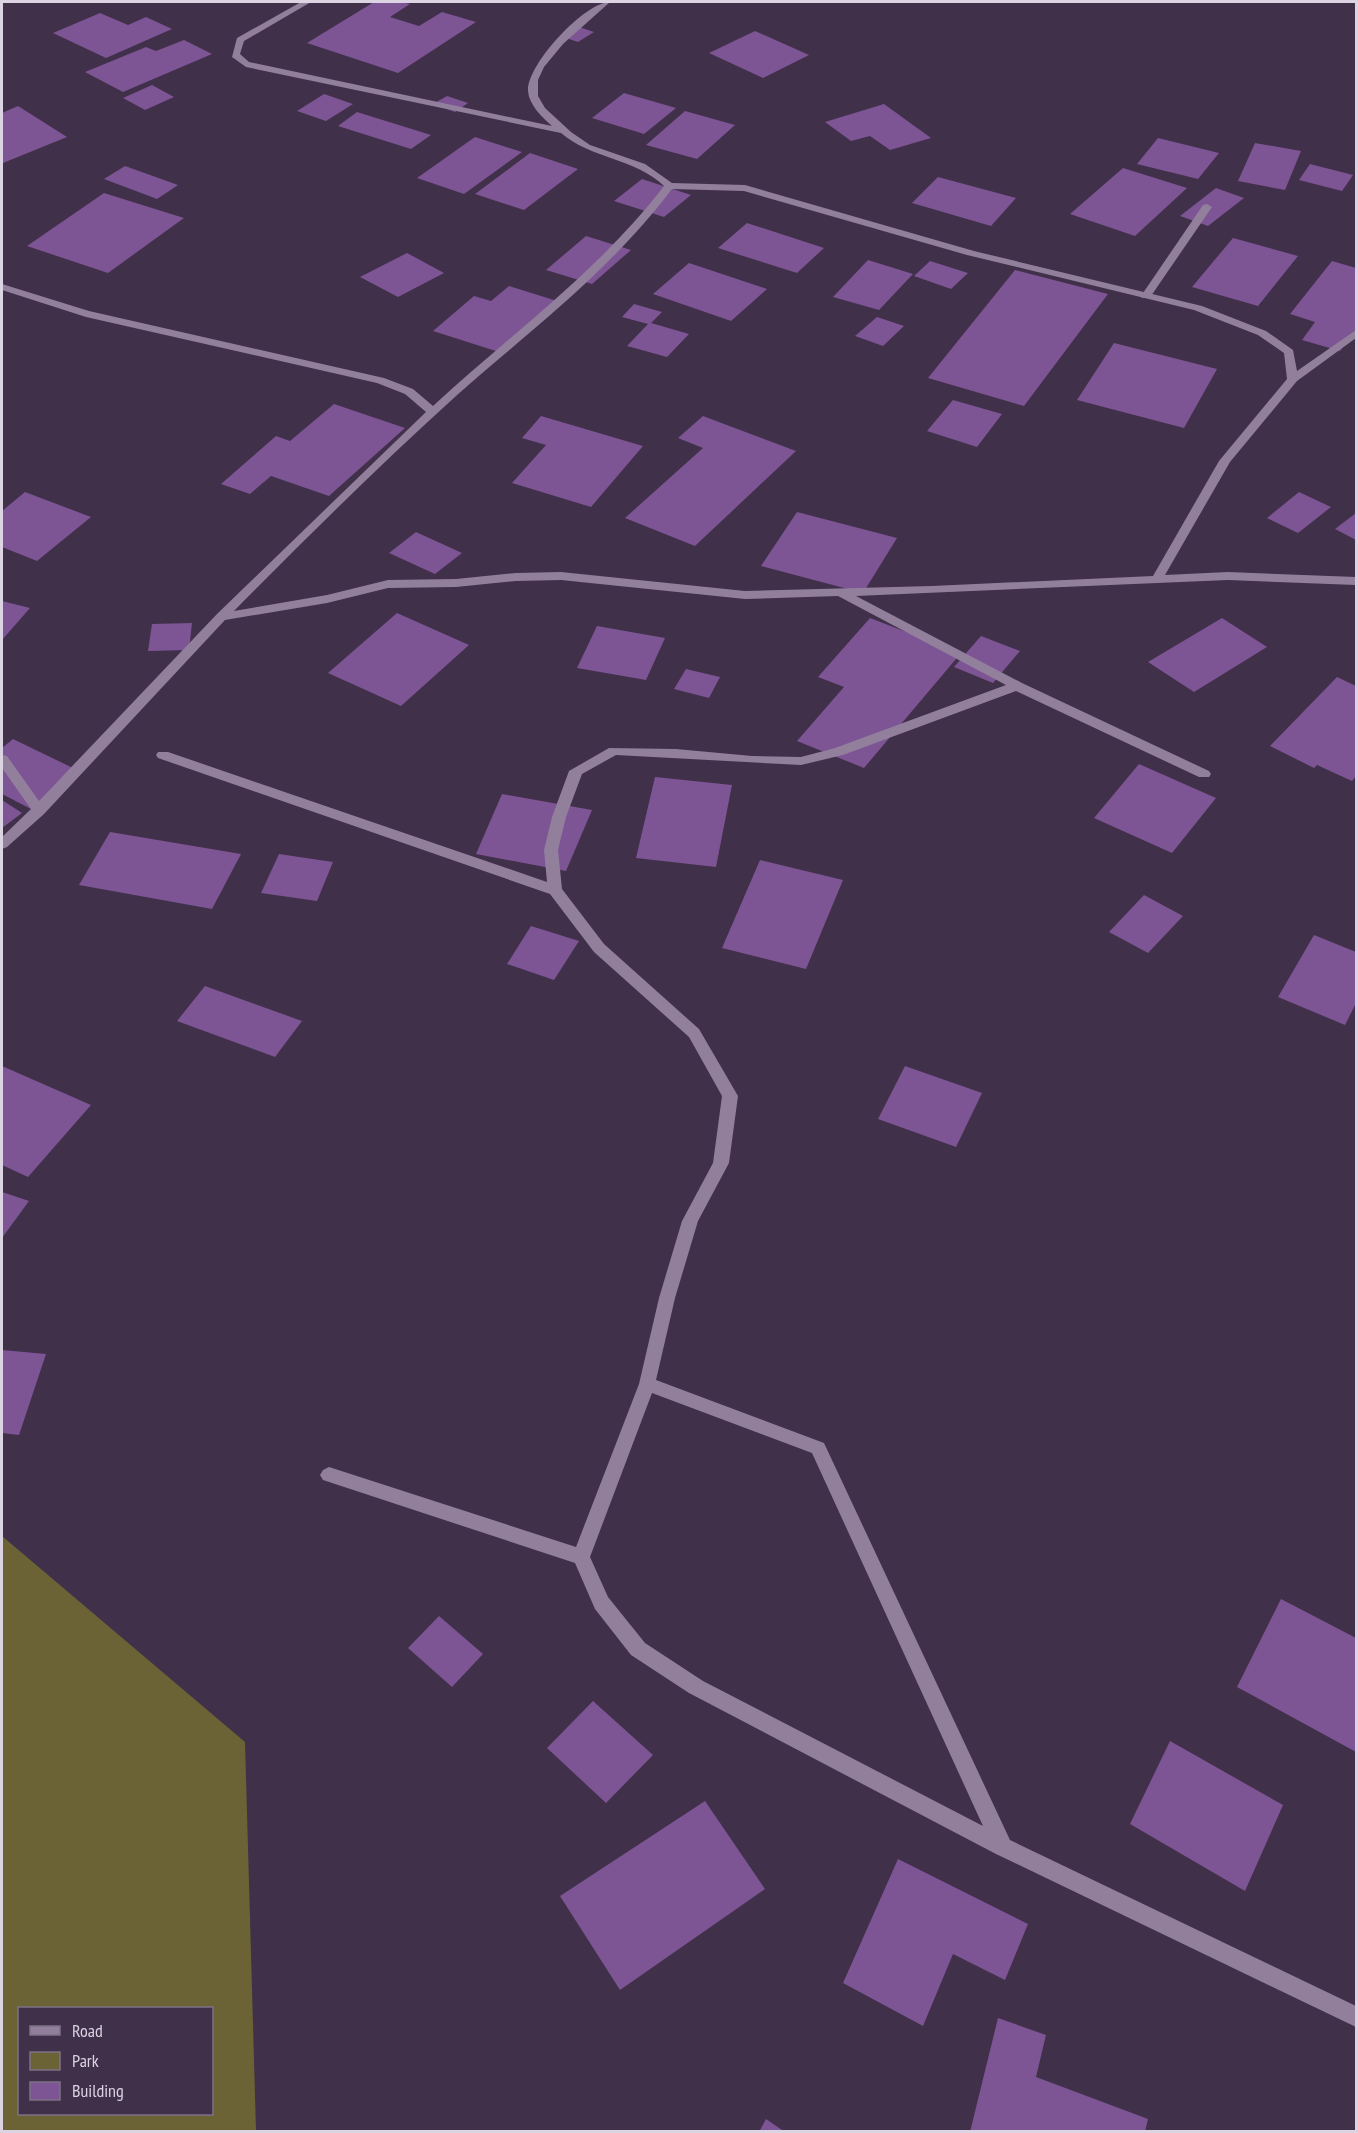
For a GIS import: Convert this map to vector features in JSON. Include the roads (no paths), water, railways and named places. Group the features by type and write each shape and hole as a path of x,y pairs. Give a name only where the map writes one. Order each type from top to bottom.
{"street":[{"path":"307,2 240,40 235,55 246,64 563,131"},
{"path":"606,2 573,28 544,59 532,80 532,94 542,110 563,131 586,147 648,169 661,177 669,186 745,188 970,253 1198,308 1262,333 1289,352 1293,379"},
{"path":"2,844 39,810 221,617 432,412 579,285 629,238 669,186"},
{"path":"1146,296 1207,207"},
{"path":"2,287 86,314 380,380 408,389 424,401 432,412"},
{"path":"1156,579 1225,461 1293,379 1356,333"},
{"path":"221,617 327,599 388,584 456,583 516,577 561,576 745,595 932,590 1228,576 1356,581"},
{"path":"838,591 1017,686 1204,774"},
{"path":"1017,686 838,752 801,760 752,760 676,753 614,751 576,771 559,817 551,850 555,890 599,948 694,1033 730,1096 721,1163 690,1221 667,1298 647,1384 581,1557 601,1603 638,1649 696,1687 1003,1847 1356,2018"},
{"path":"163,754 555,890"},
{"path":"2,759 39,810"},
{"path":"647,1384 818,1448 1003,1847"},
{"path":"329,1475 581,1557"}]}
